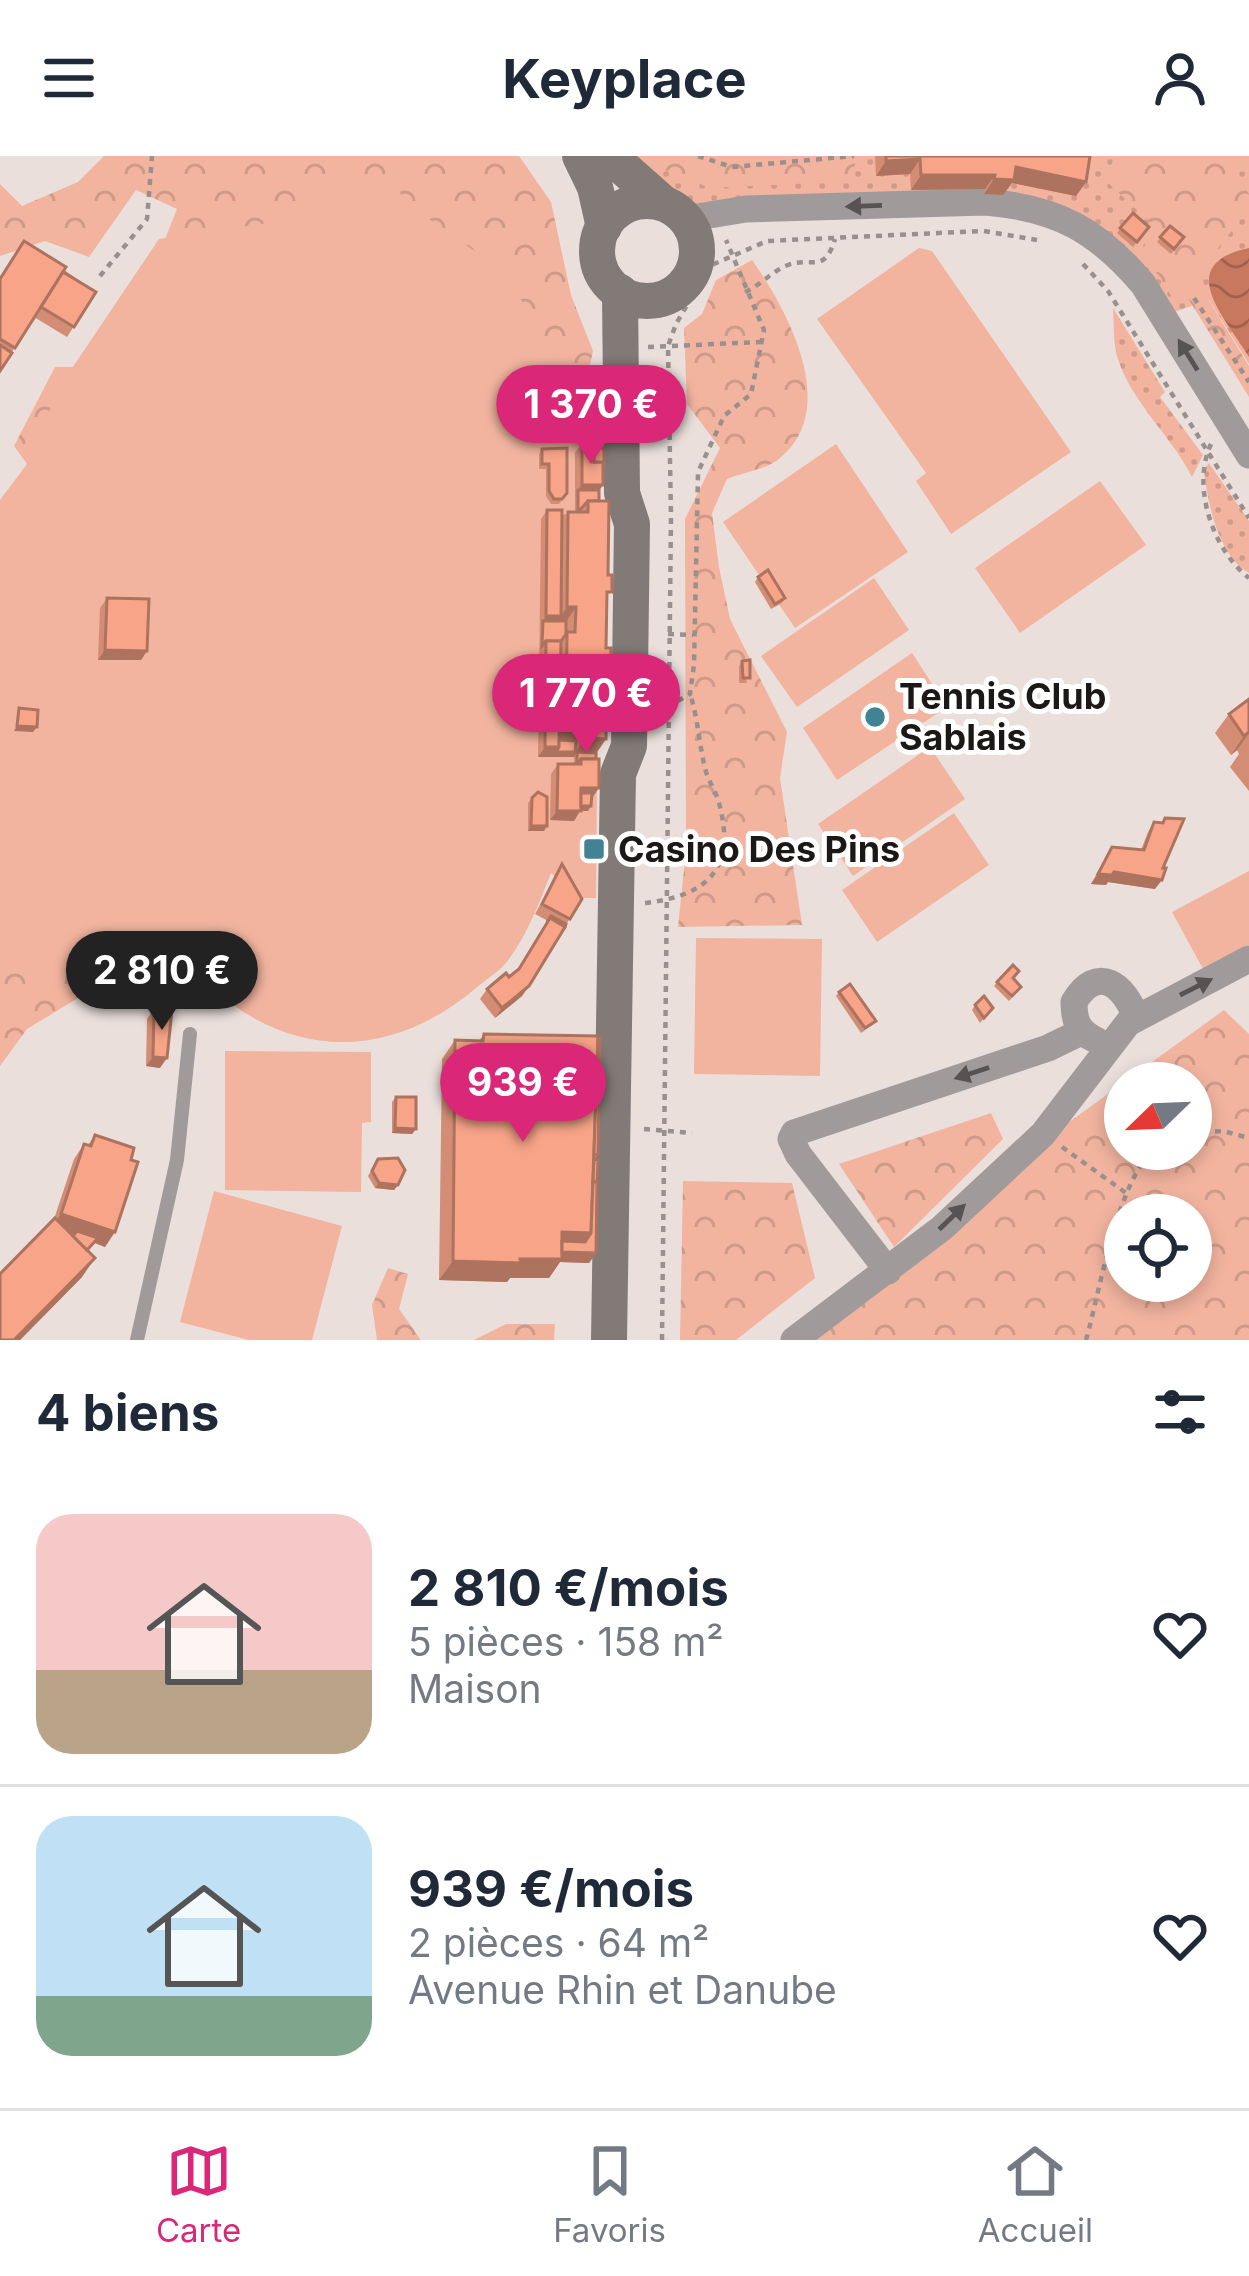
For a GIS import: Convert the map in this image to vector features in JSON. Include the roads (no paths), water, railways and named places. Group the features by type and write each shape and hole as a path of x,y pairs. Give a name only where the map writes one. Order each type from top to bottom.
{"street":[{"path":"580,156 595,187 604,227"},
{"path":"609,1340 618,774 629,735 632,524 622,493 653,318 692,277 697,245 688,212 610,156"},
{"path":"646,346 620,292 603,273 597,248 613,214 634,202 688,212 746,209 985,216 1020,205 1054,214 1091,233 1122,259 1143,284 1249,454"},
{"path":"620,292 643,300 692,277"},
{"path":"629,735 639,772 651,902 649,1129 631,1340"},
{"path":"794,1340 942,1228 1043,1134 1136,1018 1249,959"},
{"path":"1113,1042 1094,1040 1081,1032 1074,1019 1074,1002 1092,983 1106,981 1121,988 1136,1018"},
{"path":"888,1270 798,1154 791,1139 794,1133 1048,1048 1081,1032"}],"lane":[{"path":"137,1340 177,1160 190,1034"}],"water":[{"path":"1249,248 1249,357 1218,309 1209,279 1213,266"}],"place":[{"name":"Tennis Club Sablais","path":"875,717"},
{"name":"Casino Des Pins","path":"594,849"}]}
